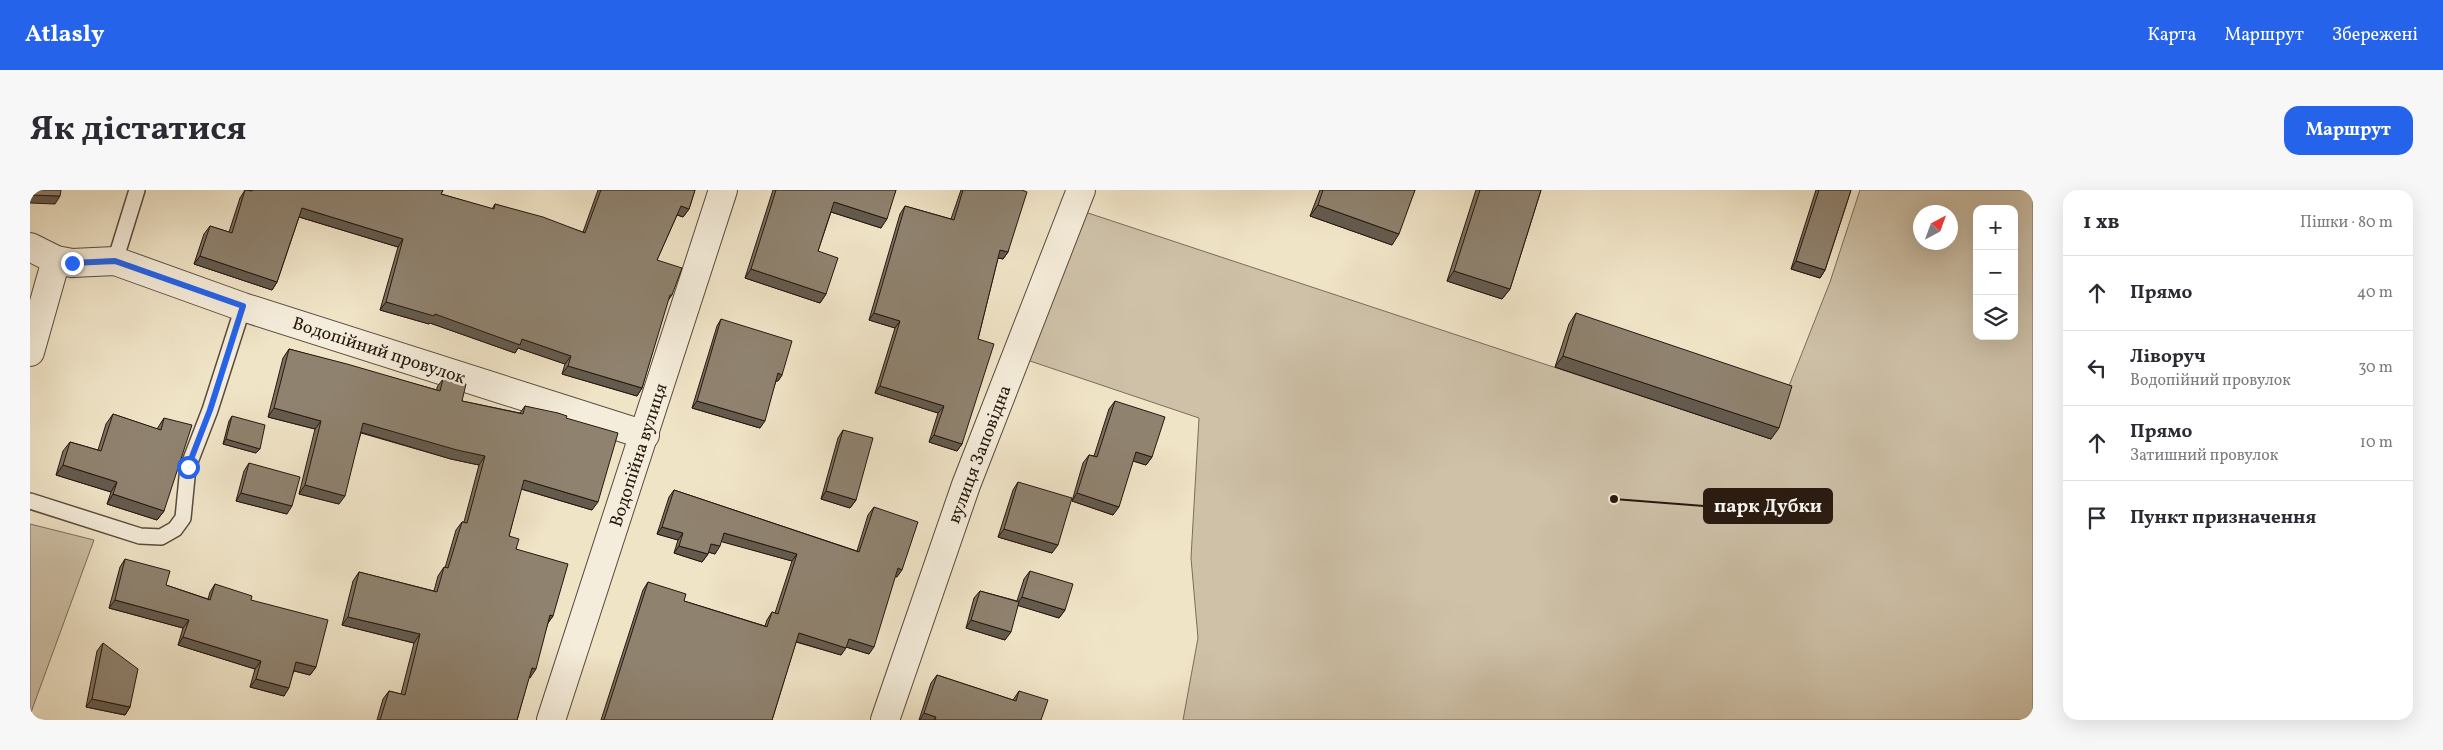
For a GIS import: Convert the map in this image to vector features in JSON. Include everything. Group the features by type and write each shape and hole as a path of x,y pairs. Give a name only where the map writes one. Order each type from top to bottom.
{"street":[{"name":"Водопійна вулиця","path":"551,720 723,190"},
{"name":"вулиця Заповідна","path":"886,720 966,485 1080,190"},
{"path":"30,247 56,260 72,263 115,261"},
{"path":"30,352 56,260"},
{"name":"Водопійний провулок","path":"115,261 243,306 645,435"}],"lane":[{"path":"115,261 137,190"},
{"path":"30,502 140,536 162,537 175,528 183,518 188,467 210,410 243,306"}],"shaded area":[{"path":"1860,190 2033,190 2033,720 1183,720 1198,638 1191,558 1199,418 1027,360 1082,211 1771,439 1785,396 1830,282"},
{"path":"30,524 94,540 30,715"}],"building":[{"path":"30,190 61,190 60,196 30,195"},
{"path":"245,190 443,190 441,194 494,209 495,204 543,217 585,233 601,190 695,190 689,209 681,206 657,260 682,268 672,295 670,295 642,388 568,366 571,356 522,339 520,345 435,314 434,316 386,302 403,239 302,208 277,282 200,256 210,226 232,233"},
{"path":"776,190 896,190 887,219 834,202 818,251 838,258 826,294 751,269"},
{"path":"963,190 1022,190 1027,192 1008,252 1000,250 978,339 994,344 962,444 934,435 944,406 880,386 900,321 874,313 905,206 954,220"},
{"path":"1323,190 1415,190 1399,234 1318,205"},
{"path":"1480,190 1541,190 1510,289 1454,271"},
{"path":"1819,190 1851,190 1825,270 1796,261"},
{"path":"1576,313 1792,386 1779,428 1563,356"},
{"path":"721,319 792,341 782,375 778,373 765,421 697,401"},
{"path":"289,349 440,391 443,379 466,384 462,401 523,414 525,406 558,413 567,416 566,418 618,433 598,502 524,480 509,536 519,539 516,549 568,564 553,616 550,615 536,669 532,668 517,720 380,720 389,691 405,695 420,634 348,617 359,572 437,592 444,567 448,568 462,522 467,523 485,456 457,450 363,423 345,496 305,485 321,421 274,408"},
{"path":"1115,401 1165,417 1152,457 1136,452 1119,507 1077,493 1089,455 1097,457"},
{"path":"113,414 161,430 164,418 192,425 164,511 113,494 117,482 63,465 70,442 101,451"},
{"path":"232,416 265,425 260,449 226,439"},
{"path":"843,430 873,438 856,500 826,491"},
{"path":"249,463 300,477 292,506 241,493"},
{"path":"1018,482 1072,498 1058,545 1004,529"},
{"path":"674,490 859,552 874,507 918,522 902,570 898,568 874,647 849,639 846,648 799,633 772,720 604,720 648,582 686,594 684,601 767,627 772,612 778,614 797,554 724,533 720,546 711,544 708,554 679,546 683,533 662,527"},
{"path":"125,559 170,571 166,585 210,600 215,584 252,596 251,600 328,620 316,667 296,662 289,688 256,679 261,661 183,637 189,620 115,600"},
{"path":"1030,571 1073,584 1065,610 1022,597"},
{"path":"980,591 1019,602 1011,632 971,620"},
{"path":"103,643 138,669 130,707 92,699"},
{"path":"937,675 1016,701 1019,691 1048,700 1041,720 935,720 936,717 924,713"}],"place":[{"name":"парк Дубки","path":"1614,499"}],"route":[{"path":"72,263 115,261 243,306 210,410 188,467"}]}
